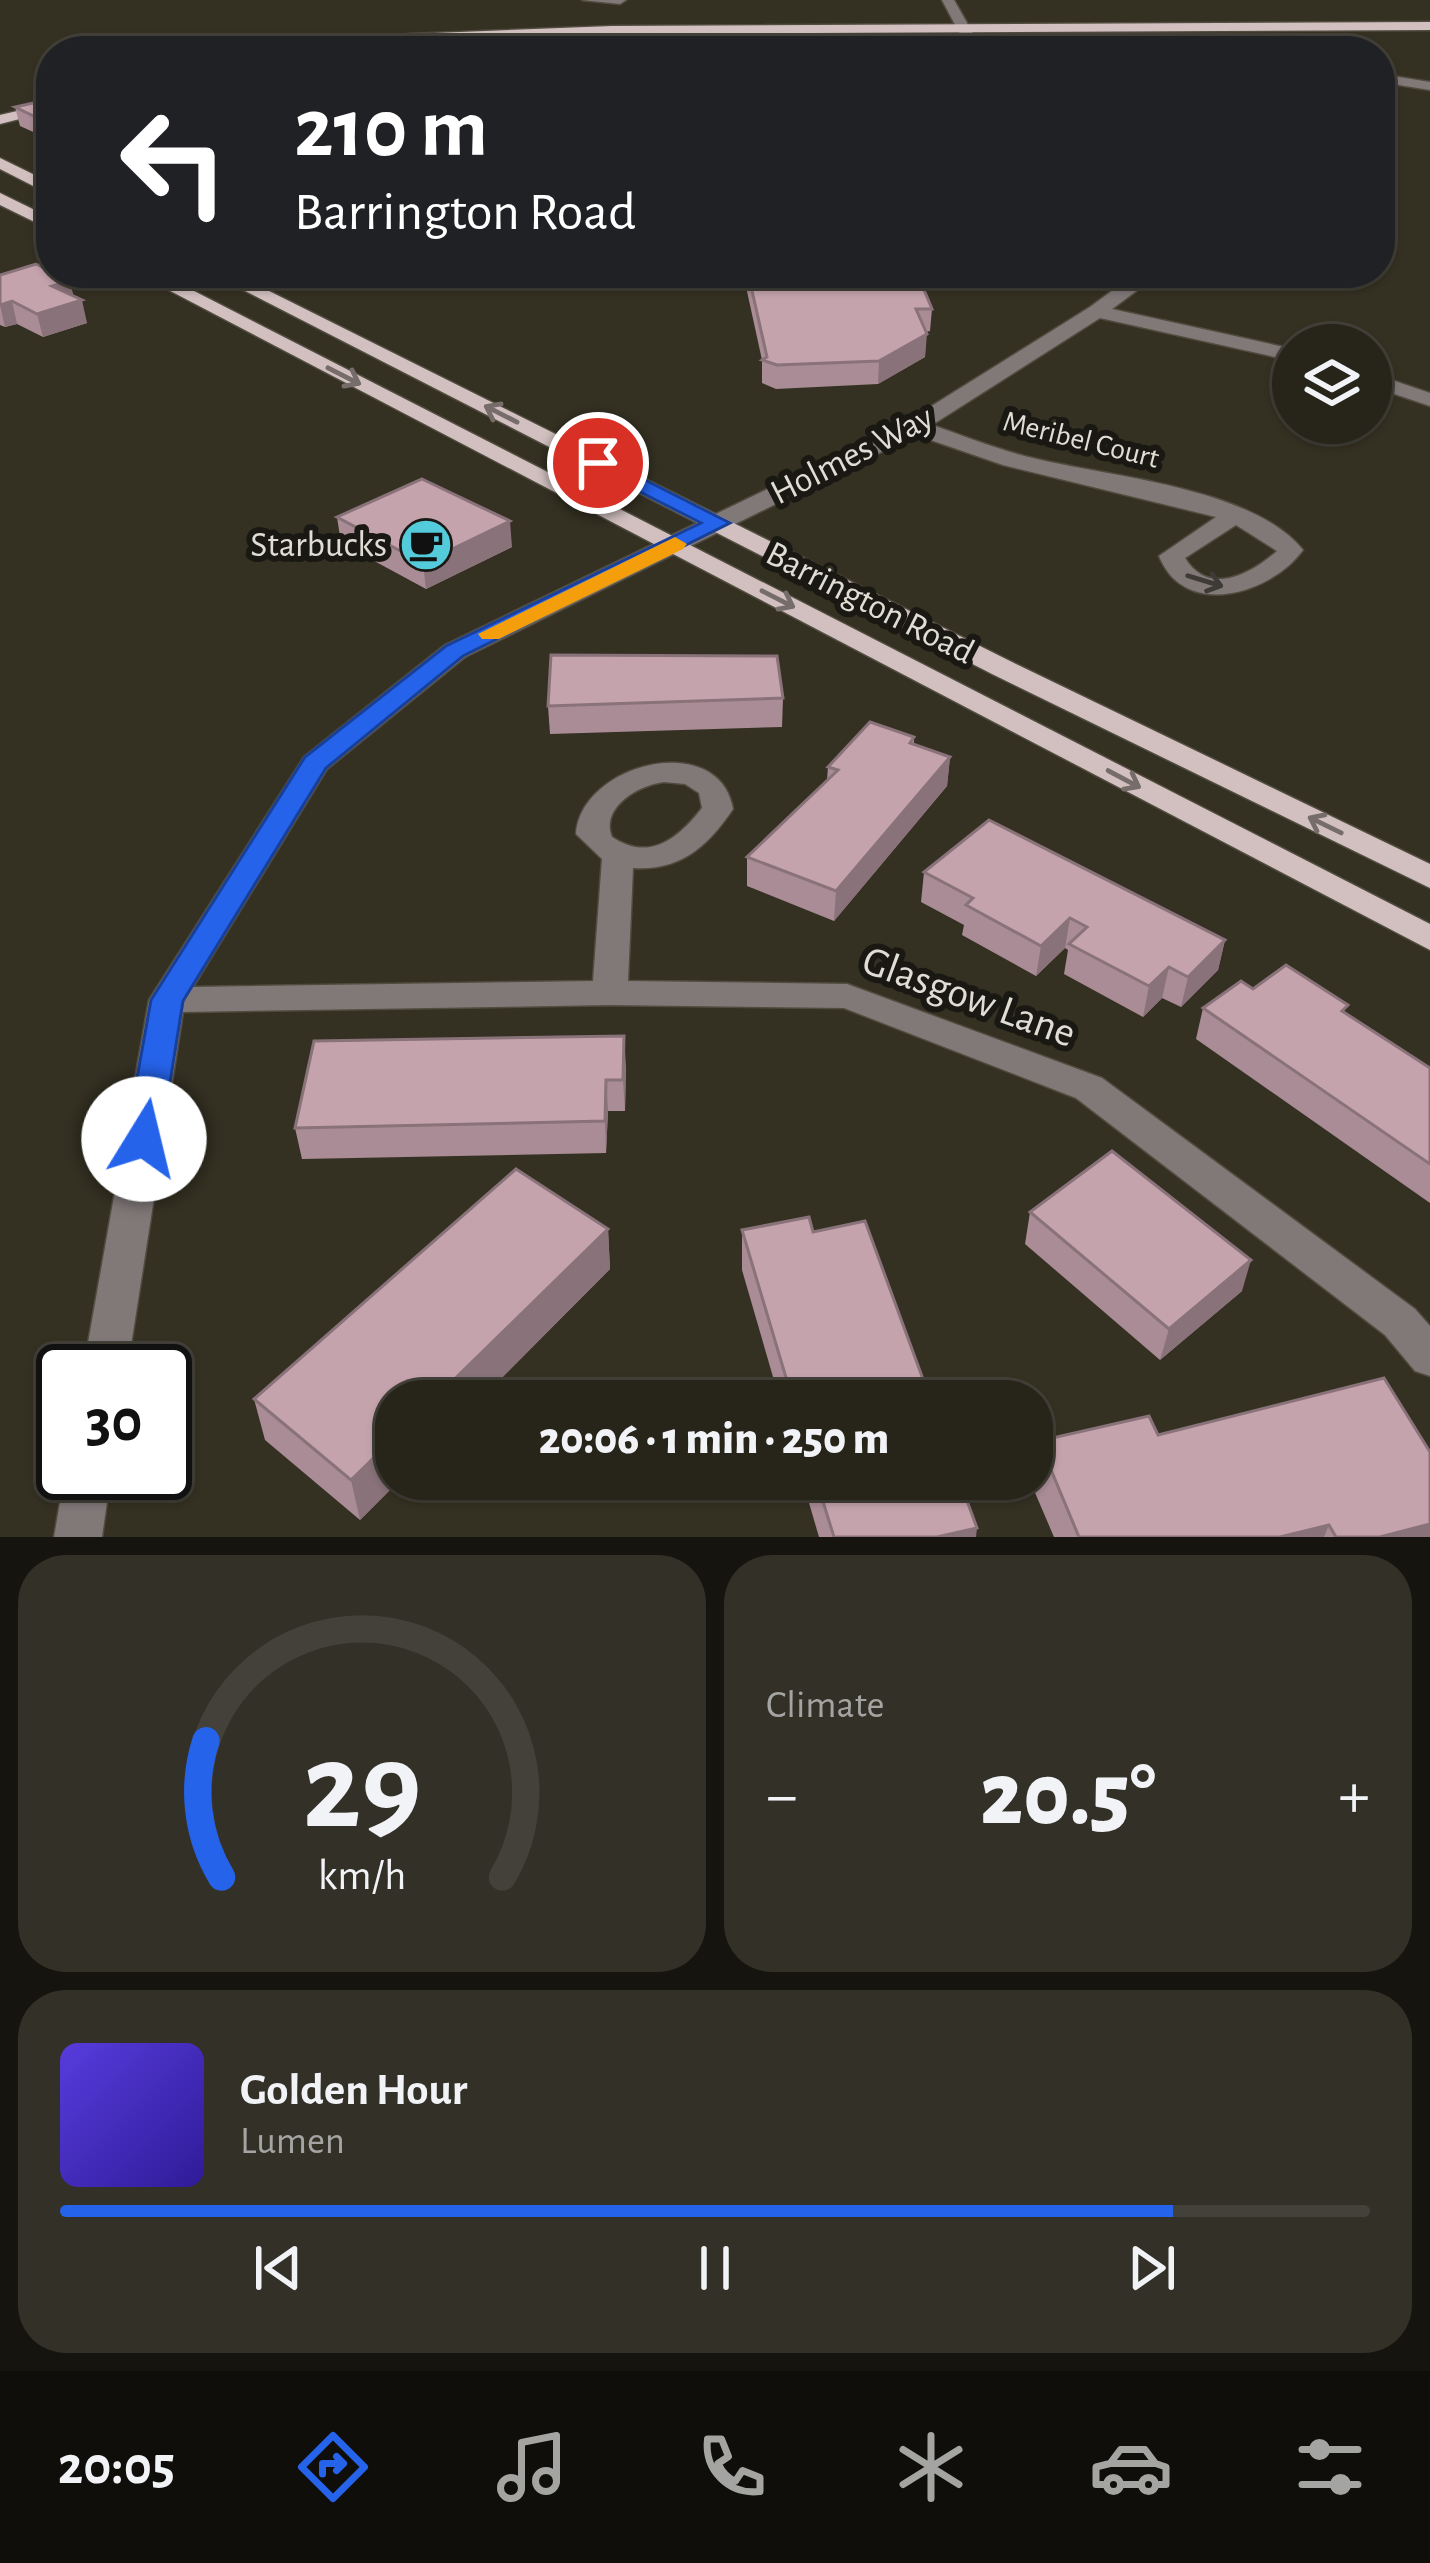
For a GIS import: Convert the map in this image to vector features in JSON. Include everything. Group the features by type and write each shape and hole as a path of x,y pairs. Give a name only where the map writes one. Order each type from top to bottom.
{"main road":[{"path":"461,36 590,31 1430,31"},
{"path":"689,36 963,31"},
{"path":"0,107 36,99"},
{"path":"0,120 36,111"},
{"path":"0,164 36,182"},
{"path":"0,198 36,217"},
{"name":"Barrington Road","path":"174,288 1430,938"},
{"name":"Barrington Road","path":"249,288 1002,668 1430,877"}],"street":[{"path":"588,0 620,0"},
{"path":"948,0 966,36"},
{"path":"1395,80 1430,86"},
{"name":"Holmes Way","path":"110,1344 167,1000 315,763 454,651 914,427 1128,288"},
{"path":"1097,311 1272,350"},
{"path":"1392,386 1430,400"},
{"name":"Meribel Court","path":"914,427 1009,459 1164,494 1231,518"},
{"path":"610,993 618,854"},
{"name":"Glasgow Lane","path":"167,1000 610,993 848,995 1089,1088 1400,1322 1430,1357"},
{"path":"78,1537 84,1500"}],"building":[{"path":"36,102 36,117 15,107"},
{"path":"36,264 36,288 56,288 82,300 37,314 12,301 0,305 0,275"},
{"path":"751,288 923,288 932,309 916,309 927,334 879,361 777,365 762,360 767,357"},
{"path":"422,479 510,521 423,563 337,517"},
{"path":"551,655 777,656 783,698 548,706"},
{"path":"870,722 914,737 910,743 950,757 836,891 747,857 838,770 828,767"},
{"path":"989,820 1225,940 1188,977 1169,967 1149,986 1069,944 1087,927 1070,918 1041,946 966,905 973,898 924,872"},
{"path":"1286,965 1348,1005 1342,1011 1430,1068 1430,1164 1203,1008 1241,981 1253,989"},
{"path":"624,1036 623,1080 606,1080 605,1121 295,1128 314,1041"},
{"path":"1112,1151 1251,1260 1169,1329 1030,1212"},
{"path":"516,1169 608,1229 453,1380 375,1380 375,1457 351,1480 254,1399"},
{"path":"809,1217 813,1232 865,1221 923,1380 787,1380 742,1230"},
{"path":"1384,1378 1430,1452 1430,1524 1380,1537 1336,1537 1329,1525 1280,1537 1079,1537 1053,1475 1053,1438 1149,1416 1158,1435"},
{"path":"823,1500 967,1500 977,1528 937,1537 834,1537"}],"slow traffic":[{"path":"490,634 675,544"}],"place":[{"name":"Starbucks","path":"426,545"}],"route":[{"path":"144,1139 167,1000 315,763 454,651 718,523 598,463"}]}
